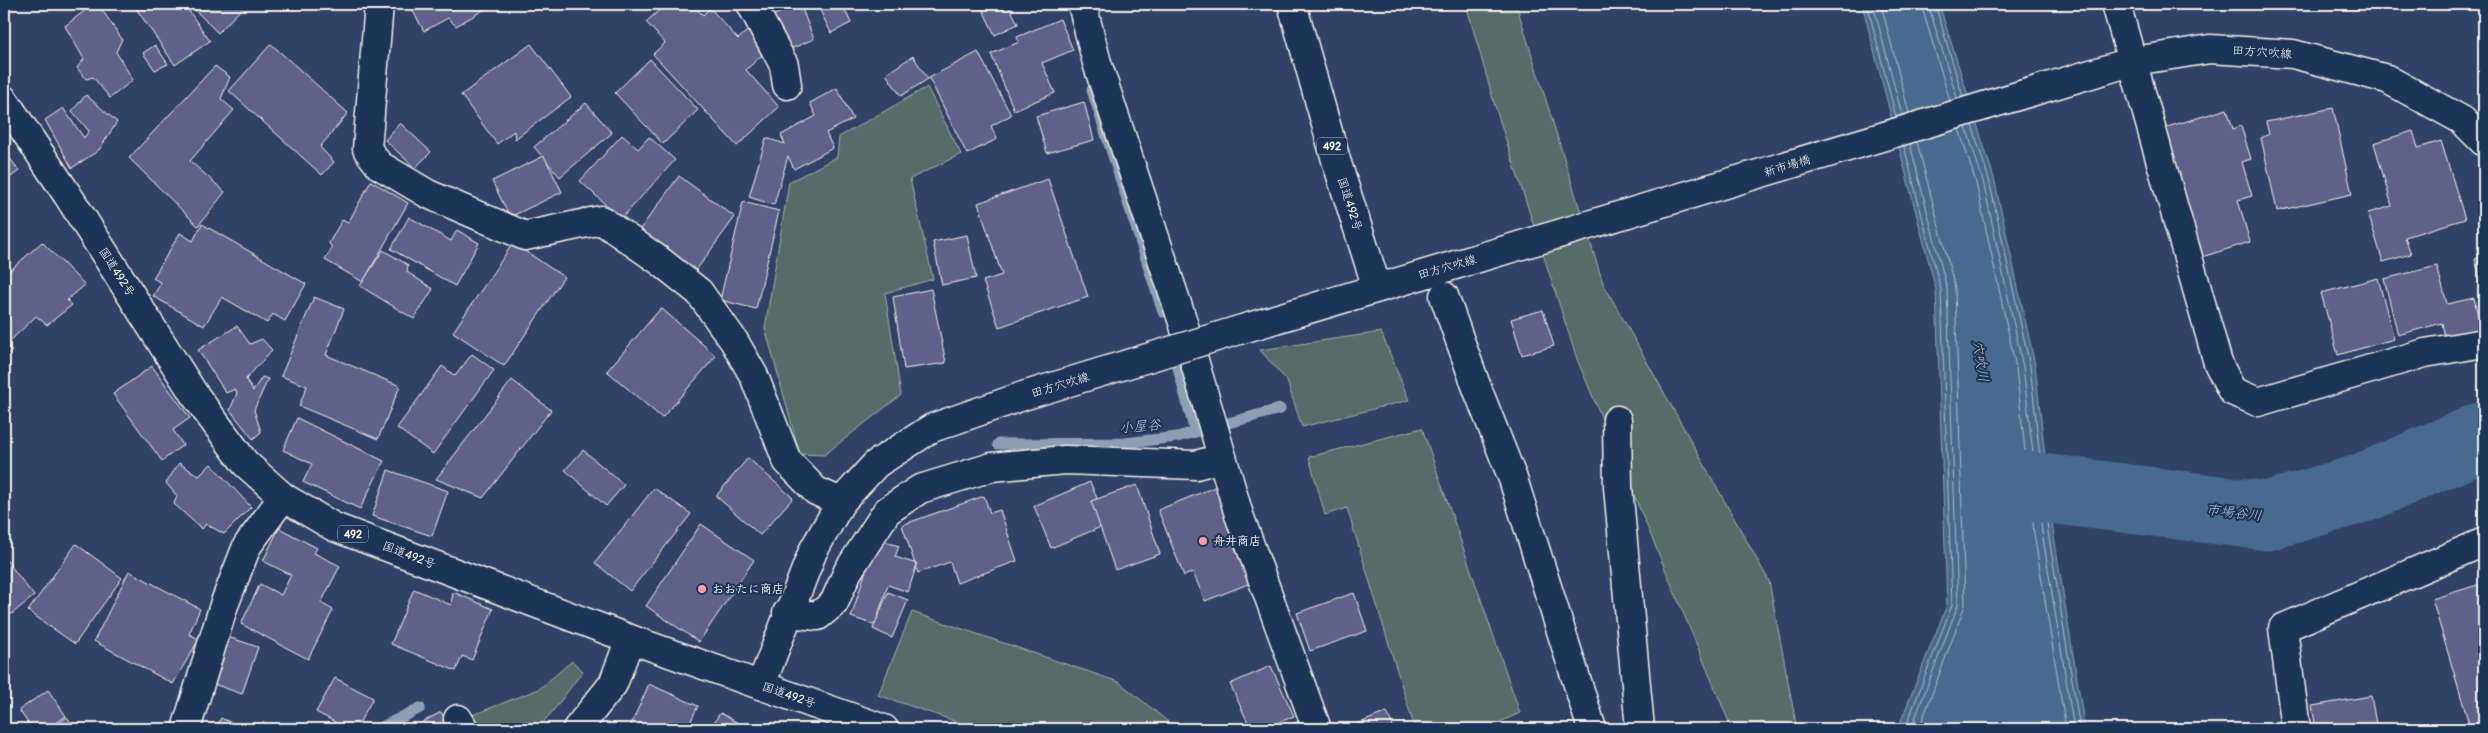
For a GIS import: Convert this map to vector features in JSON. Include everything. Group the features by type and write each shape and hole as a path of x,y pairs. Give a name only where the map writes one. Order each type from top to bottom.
{"main road":[{"path":"379,4 367,149 379,165 428,194 525,236 601,220 660,261 699,292 734,341 754,376 787,461 816,491 842,502"},
{"path":"751,4 784,65 787,85"},
{"path":"1082,4 1105,89 1182,319 1239,515 1317,729"},
{"name":"国道492号","path":"1292,4 1336,160 1377,288"},
{"path":"2116,4 2134,61 2218,363 2232,391 2258,402 2425,353 2484,343"},
{"name":"田方穴吹線","path":"2080,78 2134,61 2210,49 2292,54 2387,79 2462,120 2484,142"},
{"name":"新市場橋","path":"1494,254 2080,78"},
{"name":"国道492号","path":"4,100 67,194 194,394 245,463 283,497 334,527 630,639 884,729"},
{"name":"田方穴吹線","path":"761,685 787,613 813,551 842,502 876,464 932,428 1023,396 1494,254"},
{"path":"1444,296 1477,388 1513,479 1592,729"},
{"path":"1617,420 1618,487 1640,729"},
{"path":"787,613 818,616 834,603 848,570 887,511 920,489 992,467 1065,460 1196,465 1221,453"},
{"path":"186,729 224,605 247,546 283,497"},
{"path":"2296,729 2283,628 2484,542"},
{"path":"577,729 613,684 630,639"}],"green space":[{"path":"1466,4 1516,4 1603,283 1769,581 1797,729 1732,729 1577,359 1495,106"},
{"path":"927,87 961,154 910,179 933,279 885,293 901,395 824,455 800,454 765,328 789,182 837,157 839,137"},
{"path":"1381,332 1409,400 1302,427 1287,381 1260,350"},
{"path":"1422,428 1520,713 1484,729 1415,729 1347,508 1325,515 1309,457"},
{"path":"912,612 1119,682 1177,729 978,729 878,695"},
{"path":"572,661 583,671 537,729 477,729 470,716 539,689"}],"water":[{"name":"穴吹川","path":"1862,4 1939,4 1994,178 2035,365 2053,530 2085,729 1900,729 1900,723 1947,605 1936,290"}],"building":[{"path":"93,4 98,4 122,39 116,52 133,80 110,98 93,77 86,79 77,68 84,59 65,26"},
{"path":"139,4 184,4 210,41 175,65 135,7"},
{"path":"193,4 246,4 218,33 191,6"},
{"path":"409,4 494,4 456,26 448,18 424,31"},
{"path":"666,4 692,4 703,15 710,8 738,39 747,31 765,52 746,70 779,107 737,146 653,54 665,43 646,22"},
{"path":"800,4 814,39 781,53 767,18"},
{"path":"817,4 842,4 851,23 831,33"},
{"path":"980,4 1008,4 1018,24 995,35"},
{"path":"1060,19 1073,50 1042,63 1055,93 1014,110 991,54 1019,42 1017,37"},
{"path":"271,44 348,113 320,147 334,162 322,175 229,91"},
{"path":"531,44 571,97 515,139 514,131 497,144 461,95"},
{"path":"155,45 168,64 155,70 143,53"},
{"path":"978,52 1011,115 991,126 997,139 967,154 929,78"},
{"path":"913,56 928,79 901,96 886,74"},
{"path":"650,59 698,110 663,144 615,93"},
{"path":"215,66 230,77 221,99 234,110 190,161 225,192 198,226 129,158"},
{"path":"837,88 853,119 826,133 833,148 794,169 788,156 774,205 749,197 766,138 785,144 781,135 816,116 810,103"},
{"path":"86,95 117,122 99,150 72,168 45,120 63,108 84,138 89,131 72,111"},
{"path":"1084,102 1094,140 1047,153 1036,116"},
{"path":"586,103 612,133 560,177 534,147"},
{"path":"2333,108 2352,194 2277,211 2261,138 2269,134 2266,122"},
{"path":"2227,109 2233,129 2241,126 2251,159 2242,162 2252,196 2238,200 2250,242 2202,257 2164,128"},
{"path":"400,123 431,152 415,168 385,140"},
{"path":"2413,131 2418,148 2441,141 2465,219 2405,237 2411,254 2383,262 2368,213 2392,206 2374,143"},
{"path":"622,135 638,149 649,137 675,160 621,219 580,181"},
{"path":"4,150 19,171 4,182"},
{"path":"544,156 562,192 510,217 492,181"},
{"path":"679,176 735,217 694,273 638,232"},
{"path":"1048,179 1088,297 999,327 983,281 1002,275 978,203"},
{"path":"371,181 408,203 363,282 325,260 332,248 329,243 342,220 348,223"},
{"path":"743,202 779,211 756,309 720,300"},
{"path":"409,217 451,241 457,230 479,243 455,286 391,249"},
{"path":"202,224 306,284 285,321 273,314 267,323 222,297 204,326 153,296 161,283 153,278 180,233 193,241"},
{"path":"967,235 976,278 942,285 933,242"},
{"path":"42,242 85,285 67,300 72,305 47,325 36,316 7,344 12,351 4,357 4,276"},
{"path":"513,243 564,277 504,366 453,332"},
{"path":"383,250 408,265 407,272 433,289 414,319 360,286"},
{"path":"2484,256 2484,293 2475,259"},
{"path":"2437,266 2447,304 2474,298 2481,329 2445,338 2442,323 2398,335 2384,279"},
{"path":"2378,278 2394,339 2338,355 2321,293"},
{"path":"931,289 946,363 904,369 893,297"},
{"path":"314,297 344,309 326,355 400,386 378,439 299,406 307,386 281,376"},
{"path":"661,308 716,356 662,418 607,371"},
{"path":"1543,310 1554,346 1522,355 1511,319"},
{"path":"237,326 250,344 262,339 272,350 246,379 253,391 262,377 268,379 254,410 261,432 253,439 230,410 237,393 235,389 226,393 198,350"},
{"path":"472,354 494,370 433,454 397,428 442,366 455,376"},
{"path":"152,366 190,418 173,430 183,445 162,461 113,394"},
{"path":"512,380 551,410 483,498 436,479"},
{"path":"297,418 384,461 360,509 303,482 312,464 283,450"},
{"path":"583,450 624,485 606,506 565,470"},
{"path":"748,458 793,498 760,535 716,496"},
{"path":"179,463 199,476 211,464 251,507 224,534 206,524 202,529 174,504 177,496 166,483"},
{"path":"388,470 448,491 432,536 372,516"},
{"path":"1090,482 1108,524 1051,548 1034,506"},
{"path":"1137,485 1160,554 1115,570 1091,501"},
{"name":"舟井商店","path":"1215,487 1253,582 1205,601 1193,572 1184,576 1158,510"},
{"path":"654,488 691,514 630,591 595,563"},
{"path":"984,496 990,513 1000,510 1017,561 957,583 950,562 918,573 902,525"},
{"path":"701,524 754,560 699,642 646,606"},
{"path":"279,528 317,548 314,553 340,566 321,603 333,610 308,659 241,624 260,584 281,595 291,575 263,561"},
{"path":"876,539 899,546 895,557 917,564 908,592 888,585 875,625 851,617"},
{"path":"76,544 122,578 75,644 28,611"},
{"path":"4,557 34,596 4,620"},
{"path":"129,571 200,609 189,634 199,639 173,684 94,641"},
{"path":"2484,583 2484,722 2470,727 2432,599"},
{"path":"414,589 451,605 453,592 493,609 472,660 462,656 456,671 391,644"},
{"path":"888,592 908,600 892,638 873,629"},
{"path":"1354,593 1367,631 1310,651 1297,613"},
{"path":"225,636 258,647 242,694 208,682"},
{"path":"1271,666 1294,716 1264,729 1251,729 1230,684"},
{"path":"335,678 373,698 356,729 348,729 316,712"},
{"path":"649,684 698,706 687,729 629,729"},
{"path":"48,690 66,716 47,729 32,729 19,710"},
{"path":"2371,696 2377,729 2316,729 2312,706"},
{"path":"441,712 450,729 410,729"},
{"path":"1387,712 1394,729 1345,729"},
{"path":"720,713 749,729 710,729"},
{"path":"67,717 76,729 51,729"},
{"path":"221,718 245,729 215,729"},
{"path":"1299,721 1303,729 1281,729"}],"waterway":[{"path":"1092,90 1163,312"},
{"path":"1173,349 1195,432"},
{"name":"小屋谷","path":"998,444 1125,443 1177,437 1280,409"},
{"name":"市場谷川","path":"2001,483 2267,516 2363,488 2484,436"},
{"name":"小屋谷","path":"378,729 420,708"}],"place":[{"name":"舟井商店","path":"1203,541"},
{"name":"おおたに商店","path":"702,589"}]}
